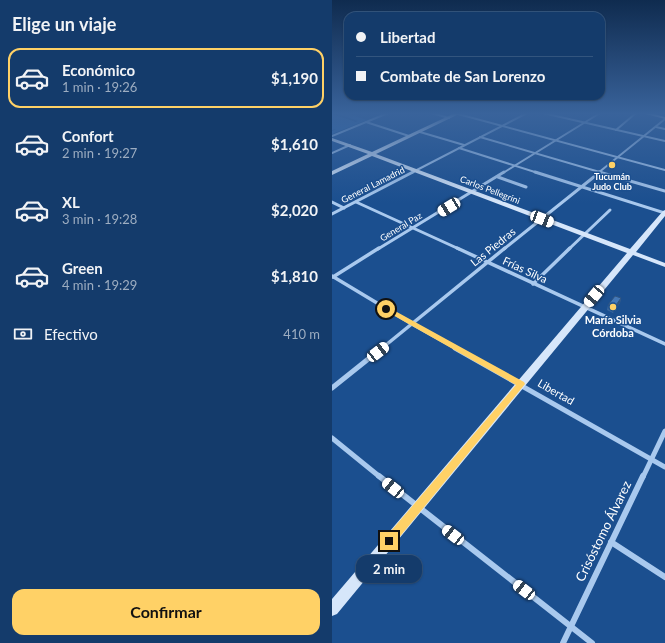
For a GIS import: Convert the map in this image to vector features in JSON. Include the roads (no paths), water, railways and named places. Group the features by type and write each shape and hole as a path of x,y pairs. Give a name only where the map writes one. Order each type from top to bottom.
{"street":[{"name":"Carlos Pellegrini","path":"346,143 665,266"},
{"path":"332,173 395,143"},
{"path":"457,143 464,145"},
{"name":"General Lamadrid","path":"332,214 417,171 468,143"},
{"path":"501,143 665,190"},
{"name":"General Paz","path":"332,277 414,229 553,143"},
{"path":"569,143 665,169"},
{"name":"Las Piedras","path":"332,388 582,187 634,143"},
{"path":"332,153 350,145"},
{"path":"332,609 665,212 459,148"},
{"path":"498,177 526,186"},
{"path":"332,202 344,208"},
{"name":"Frías Silva","path":"356,202 665,344"},
{"path":"532,284 610,210"},
{"name":"Libertad","path":"332,277 412,324 521,384 665,468"},
{"name":"Crisóstomo Álvarez","path":"563,643 665,431"},
{"path":"332,438 417,507 592,643"},
{"path":"611,542 665,577"}],"place":[{"name":"Tucumán Judo Club","path":"612,165"},
{"name":"María Silvia Córdoba","path":"613,307"}]}
